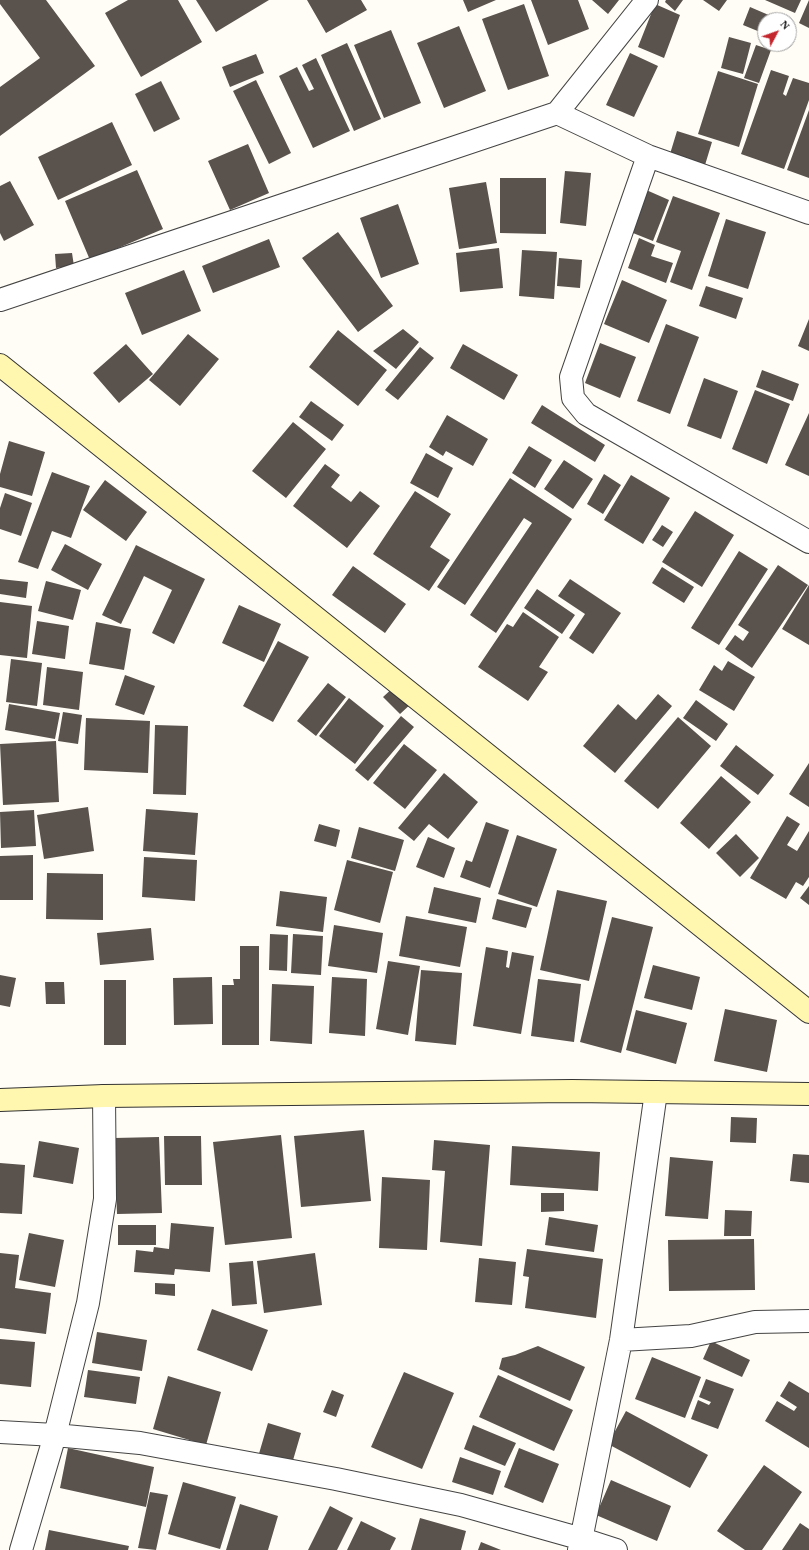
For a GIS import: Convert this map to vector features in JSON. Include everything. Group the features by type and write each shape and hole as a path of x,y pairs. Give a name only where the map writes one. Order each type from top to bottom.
{"main road":[{"path":"0,365 809,1012"},
{"path":"0,1100 104,1096 572,1091 809,1094"}],"street":[{"path":"0,300 557,113 647,0"},
{"path":"557,113 648,156 809,213"},
{"path":"648,156 571,377 573,398 586,414 809,542"},
{"path":"581,1544 621,1340 656,1092"},
{"path":"21,1550 55,1435 88,1303 105,1198 104,1096"},
{"path":"621,1340 691,1336 756,1322 809,1320"},
{"path":"0,1432 55,1435 140,1443 336,1480 461,1505 581,1544 616,1550"}],"building":[{"path":"0,0 46,0 95,66 0,136 0,87 40,58 0,4"},
{"path":"128,0 178,0 202,42 141,77 105,13"},
{"path":"196,0 269,0 216,32"},
{"path":"307,0 361,0 367,10 326,33"},
{"path":"463,0 496,0 468,12"},
{"path":"531,0 578,0 589,29 548,45"},
{"path":"592,0 619,0 608,14"},
{"path":"666,0 683,0 675,11 665,2"},
{"path":"703,0 727,0 719,11"},
{"path":"765,0 801,0 795,12"},
{"path":"809,0 809,28 799,23"},
{"path":"524,4 549,76 508,90 482,19"},
{"path":"655,4 680,15 664,58 638,47"},
{"path":"750,7 762,12 757,12 757,31 743,25"},
{"path":"459,26 486,91 444,108 417,43"},
{"path":"391,30 421,103 384,118 354,45"},
{"path":"729,37 751,43 743,74 721,68"},
{"path":"347,43 381,119 354,131 321,55"},
{"path":"756,45 757,52 770,52 759,83 744,78"},
{"path":"630,53 658,66 634,117 606,105"},
{"path":"256,54 264,73 230,87 222,67"},
{"path":"316,58 350,131 313,148 279,76 297,67 309,91 314,89 302,65"},
{"path":"771,70 789,76 783,94 786,96 793,78 809,83 809,100 784,169 741,154"},
{"path":"718,71 758,84 739,147 698,134"},
{"path":"256,80 291,153 269,164 233,91"},
{"path":"161,81 180,119 154,132 135,94"},
{"path":"809,110 809,178 787,170"},
{"path":"112,122 132,165 58,200 38,157"},
{"path":"677,131 712,142 705,165 670,154"},
{"path":"248,144 269,193 230,210 208,161"},
{"path":"137,170 163,229 90,260 65,201"},
{"path":"565,171 591,173 586,226 560,223"},
{"path":"500,178 546,178 546,234 500,233"},
{"path":"10,181 34,225 4,241 0,233 0,186"},
{"path":"486,182 497,243 459,249 449,188"},
{"path":"644,189 669,200 653,241 628,231"},
{"path":"673,196 720,213 692,290 670,282 681,251 656,242"},
{"path":"398,204 419,264 381,278 360,218"},
{"path":"726,219 766,232 748,289 708,276"},
{"path":"338,232 393,306 358,332 302,258"},
{"path":"639,238 655,245 651,256 673,263 666,283 628,268"},
{"path":"269,239 280,267 213,293 202,266"},
{"path":"499,248 503,288 460,292 456,253"},
{"path":"522,250 557,252 554,299 519,296"},
{"path":"72,253 74,266 56,268 55,254"},
{"path":"559,258 582,260 580,288 557,286"},
{"path":"184,270 201,311 142,335 125,293"},
{"path":"622,280 667,300 649,343 604,324"},
{"path":"706,286 743,298 736,319 699,306"},
{"path":"809,319 809,351 798,346"},
{"path":"666,324 699,337 670,414 637,401"},
{"path":"403,329 419,342 396,369 373,351"},
{"path":"338,330 387,370 358,406 309,367"},
{"path":"188,334 219,359 180,406 149,380"},
{"path":"600,343 636,357 620,398 585,383"},
{"path":"126,344 153,374 119,403 93,373"},
{"path":"463,344 518,375 504,400 450,368"},
{"path":"420,347 434,358 398,400 385,390"},
{"path":"762,370 799,384 793,401 756,387"},
{"path":"704,378 738,391 721,439 687,426"},
{"path":"755,390 790,404 767,464 732,449"},
{"path":"311,401 344,425 332,441 299,417"},
{"path":"542,405 605,445 595,462 531,423"},
{"path":"809,413 809,476 785,465"},
{"path":"447,415 488,439 473,466 446,451 443,456 429,447"},
{"path":"293,422 326,449 286,498 252,471"},
{"path":"9,441 45,452 32,496 0,487 0,474"},
{"path":"529,446 552,460 535,488 512,473"},
{"path":"426,453 453,468 438,498 410,483"},
{"path":"564,460 593,479 573,509 544,489"},
{"path":"325,464 340,475 331,487 351,502 360,491 380,506 347,548 293,506"},
{"path":"52,472 90,486 71,538 52,531 38,569 18,562"},
{"path":"604,474 621,485 603,514 587,504"},
{"path":"631,475 670,498 643,544 604,520"},
{"path":"510,478 572,519 496,633 470,615 532,523 524,518 465,605 437,587"},
{"path":"105,480 147,512 126,541 83,510"},
{"path":"415,491 451,514 430,547 450,560 429,591 373,554"},
{"path":"5,493 32,503 21,536 0,529 0,508"},
{"path":"695,511 734,535 702,587 662,562"},
{"path":"662,525 673,532 663,547 652,540"},
{"path":"65,544 102,564 88,590 51,570"},
{"path":"136,545 205,579 174,644 152,633 172,590 144,576 121,624 102,615"},
{"path":"739,551 768,569 719,645 691,628"},
{"path":"778,565 808,585 752,668 725,649 735,635 743,641 749,632 738,625"},
{"path":"353,566 406,604 385,633 332,595"},
{"path":"662,567 694,587 684,603 652,583"},
{"path":"0,579 28,582 26,598 0,594"},
{"path":"570,579 621,613 593,654 569,638 585,614 558,596"},
{"path":"46,581 81,590 73,620 38,611"},
{"path":"809,585 809,645 782,629"},
{"path":"537,589 575,615 562,634 524,608"},
{"path":"0,602 32,606 27,658 0,655"},
{"path":"239,605 281,624 264,662 222,643"},
{"path":"523,612 559,637 539,667 548,672 528,701 478,667 507,624 513,627"},
{"path":"37,621 69,626 65,659 32,654"},
{"path":"96,622 131,629 124,670 89,664"},
{"path":"278,641 309,657 273,722 243,706"},
{"path":"11,659 42,663 37,706 6,702"},
{"path":"728,661 755,677 734,711 699,690 714,665 722,671"},
{"path":"47,667 83,672 79,710 43,705"},
{"path":"125,675 155,686 144,715 115,705"},
{"path":"328,683 346,697 316,736 297,721"},
{"path":"396,685 413,702 400,714 383,697"},
{"path":"658,694 672,706 615,773 583,746 618,704 636,720"},
{"path":"349,698 384,726 355,764 319,736"},
{"path":"696,700 728,724 716,741 683,718"},
{"path":"9,704 60,713 55,739 5,730"},
{"path":"63,712 82,715 78,744 58,741"},
{"path":"401,716 414,727 368,781 355,770"},
{"path":"678,717 711,746 658,809 624,781"},
{"path":"86,718 150,721 148,773 84,770"},
{"path":"155,725 188,726 186,795 153,794"},
{"path":"56,741 59,802 3,805 0,744"},
{"path":"404,744 437,770 405,809 373,783"},
{"path":"736,745 774,775 758,795 720,766"},
{"path":"809,763 809,807 789,794"},
{"path":"444,773 478,802 448,839 429,824 414,841 398,828"},
{"path":"721,776 751,802 709,849 680,823"},
{"path":"88,807 94,851 44,859 37,815"},
{"path":"146,809 198,813 195,855 143,851"},
{"path":"34,810 36,846 1,848 0,812"},
{"path":"787,816 800,824 787,845 797,851 809,831 809,877 803,886 796,882 786,899 750,878"},
{"path":"486,822 509,830 490,888 460,877 466,860 472,862"},
{"path":"319,824 340,830 336,847 314,841"},
{"path":"359,827 404,840 395,871 351,858"},
{"path":"736,834 759,858 740,877 716,853"},
{"path":"517,835 557,849 537,907 498,894"},
{"path":"428,837 455,848 444,878 416,867"},
{"path":"33,855 33,900 0,900 0,856"},
{"path":"144,857 197,860 195,901 142,897"},
{"path":"347,860 393,872 380,923 334,910"},
{"path":"47,873 103,874 103,920 46,919"},
{"path":"809,886 809,905 800,898"},
{"path":"434,887 481,898 476,923 428,913"},
{"path":"557,890 607,901 589,981 540,970"},
{"path":"280,891 327,897 323,932 276,926"},
{"path":"497,899 532,908 526,928 492,919"},
{"path":"406,916 467,927 460,967 399,956"},
{"path":"612,917 653,927 621,1053 580,1042"},
{"path":"334,925 383,933 377,973 328,966"},
{"path":"151,928 154,960 100,965 97,933"},
{"path":"270,934 288,935 287,971 269,970"},
{"path":"293,934 323,936 321,975 291,973"},
{"path":"240,946 259,946 259,1045 222,1045 222,985 234,985 233,979 240,979"},
{"path":"486,947 508,951 506,967 509,968 512,952 534,956 521,1034 473,1026"},
{"path":"388,961 420,966 408,1035 376,1029"},
{"path":"653,965 700,977 692,1010 644,998"},
{"path":"421,970 462,973 456,1045 415,1041"},
{"path":"0,975 16,978 10,1007 0,1005"},
{"path":"212,977 213,1024 174,1025 173,978"},
{"path":"332,977 367,979 365,1036 329,1033"},
{"path":"538,979 581,984 574,1042 531,1036"},
{"path":"104,980 126,980 126,1045 104,1045"},
{"path":"45,982 64,982 65,1004 46,1004"},
{"path":"272,984 314,986 312,1044 270,1041"},
{"path":"725,1009 777,1020 767,1072 714,1061"},
{"path":"636,1010 687,1023 676,1064 626,1050"},
{"path":"731,1117 757,1118 756,1143 730,1142"},
{"path":"364,1130 371,1201 301,1207 294,1136"},
{"path":"281,1135 292,1238 225,1245 213,1142"},
{"path":"164,1136 201,1136 202,1185 165,1185"},
{"path":"159,1137 162,1213 117,1214 114,1138"},
{"path":"434,1140 490,1145 482,1246 440,1242 445,1171 432,1170"},
{"path":"39,1141 79,1148 73,1184 33,1177"},
{"path":"512,1146 600,1152 598,1191 510,1185"},
{"path":"793,1154 809,1155 809,1183 790,1181"},
{"path":"670,1157 713,1161 708,1219 665,1216"},
{"path":"0,1163 25,1165 22,1214 0,1213"},
{"path":"382,1177 430,1180 427,1250 379,1248"},
{"path":"541,1193 564,1193 564,1211 541,1212"},
{"path":"725,1210 752,1211 751,1236 724,1236"},
{"path":"549,1217 598,1225 594,1252 545,1245"},
{"path":"171,1223 214,1227 210,1272 175,1269 174,1275 134,1272 136,1250 153,1252 154,1247 169,1249"},
{"path":"118,1225 156,1225 156,1245 118,1245"},
{"path":"29,1233 64,1240 55,1287 19,1280"},
{"path":"754,1239 755,1290 669,1291 668,1240"},
{"path":"527,1249 603,1259 596,1318 525,1308 529,1277 523,1276"},
{"path":"0,1253 19,1255 15,1288 51,1293 46,1334 0,1328"},
{"path":"315,1253 322,1305 264,1313 257,1261"},
{"path":"479,1258 516,1262 512,1305 475,1302"},
{"path":"253,1261 257,1304 232,1306 229,1263"},
{"path":"155,1283 175,1284 175,1296 155,1294"},
{"path":"212,1309 268,1330 252,1371 197,1350"},
{"path":"97,1332 147,1340 142,1371 92,1363"},
{"path":"0,1339 35,1342 31,1387 0,1384"},
{"path":"711,1341 750,1360 742,1377 703,1359"},
{"path":"538,1346 585,1367 570,1401 499,1369 502,1358 515,1355"},
{"path":"652,1357 701,1377 685,1418 635,1399"},
{"path":"88,1370 140,1377 136,1404 84,1397"},
{"path":"404,1372 454,1393 422,1469 371,1447"},
{"path":"498,1375 573,1410 554,1451 479,1417"},
{"path":"168,1376 221,1392 206,1445 153,1429"},
{"path":"706,1379 734,1389 718,1429 691,1419 698,1400 709,1405 711,1402 699,1397"},
{"path":"789,1381 809,1393 809,1448 765,1421 777,1401 794,1411 797,1407 780,1396"},
{"path":"332,1390 344,1395 336,1417 323,1412"},
{"path":"626,1411 708,1455 690,1488 608,1444"},
{"path":"268,1423 301,1433 291,1467 258,1457"},
{"path":"473,1425 516,1443 505,1466 464,1449"},
{"path":"68,1448 154,1467 146,1507 60,1488"},
{"path":"519,1448 559,1464 543,1503 504,1487"},
{"path":"460,1457 501,1471 493,1495 452,1482"},
{"path":"764,1465 802,1492 762,1550 745,1550 717,1531"},
{"path":"611,1480 671,1506 657,1541 596,1515"},
{"path":"183,1482 236,1497 220,1549 168,1534"},
{"path":"150,1492 168,1495 156,1550 138,1548"},
{"path":"240,1504 278,1516 268,1550 226,1550"},
{"path":"330,1506 353,1518 337,1550 308,1550"},
{"path":"420,1518 466,1531 461,1550 411,1550"},
{"path":"361,1521 396,1538 390,1550 347,1550"},
{"path":"800,1523 809,1529 809,1550 782,1550"},
{"path":"49,1530 129,1546 128,1550 45,1550"},
{"path":"481,1542 501,1550 478,1550"}]}
